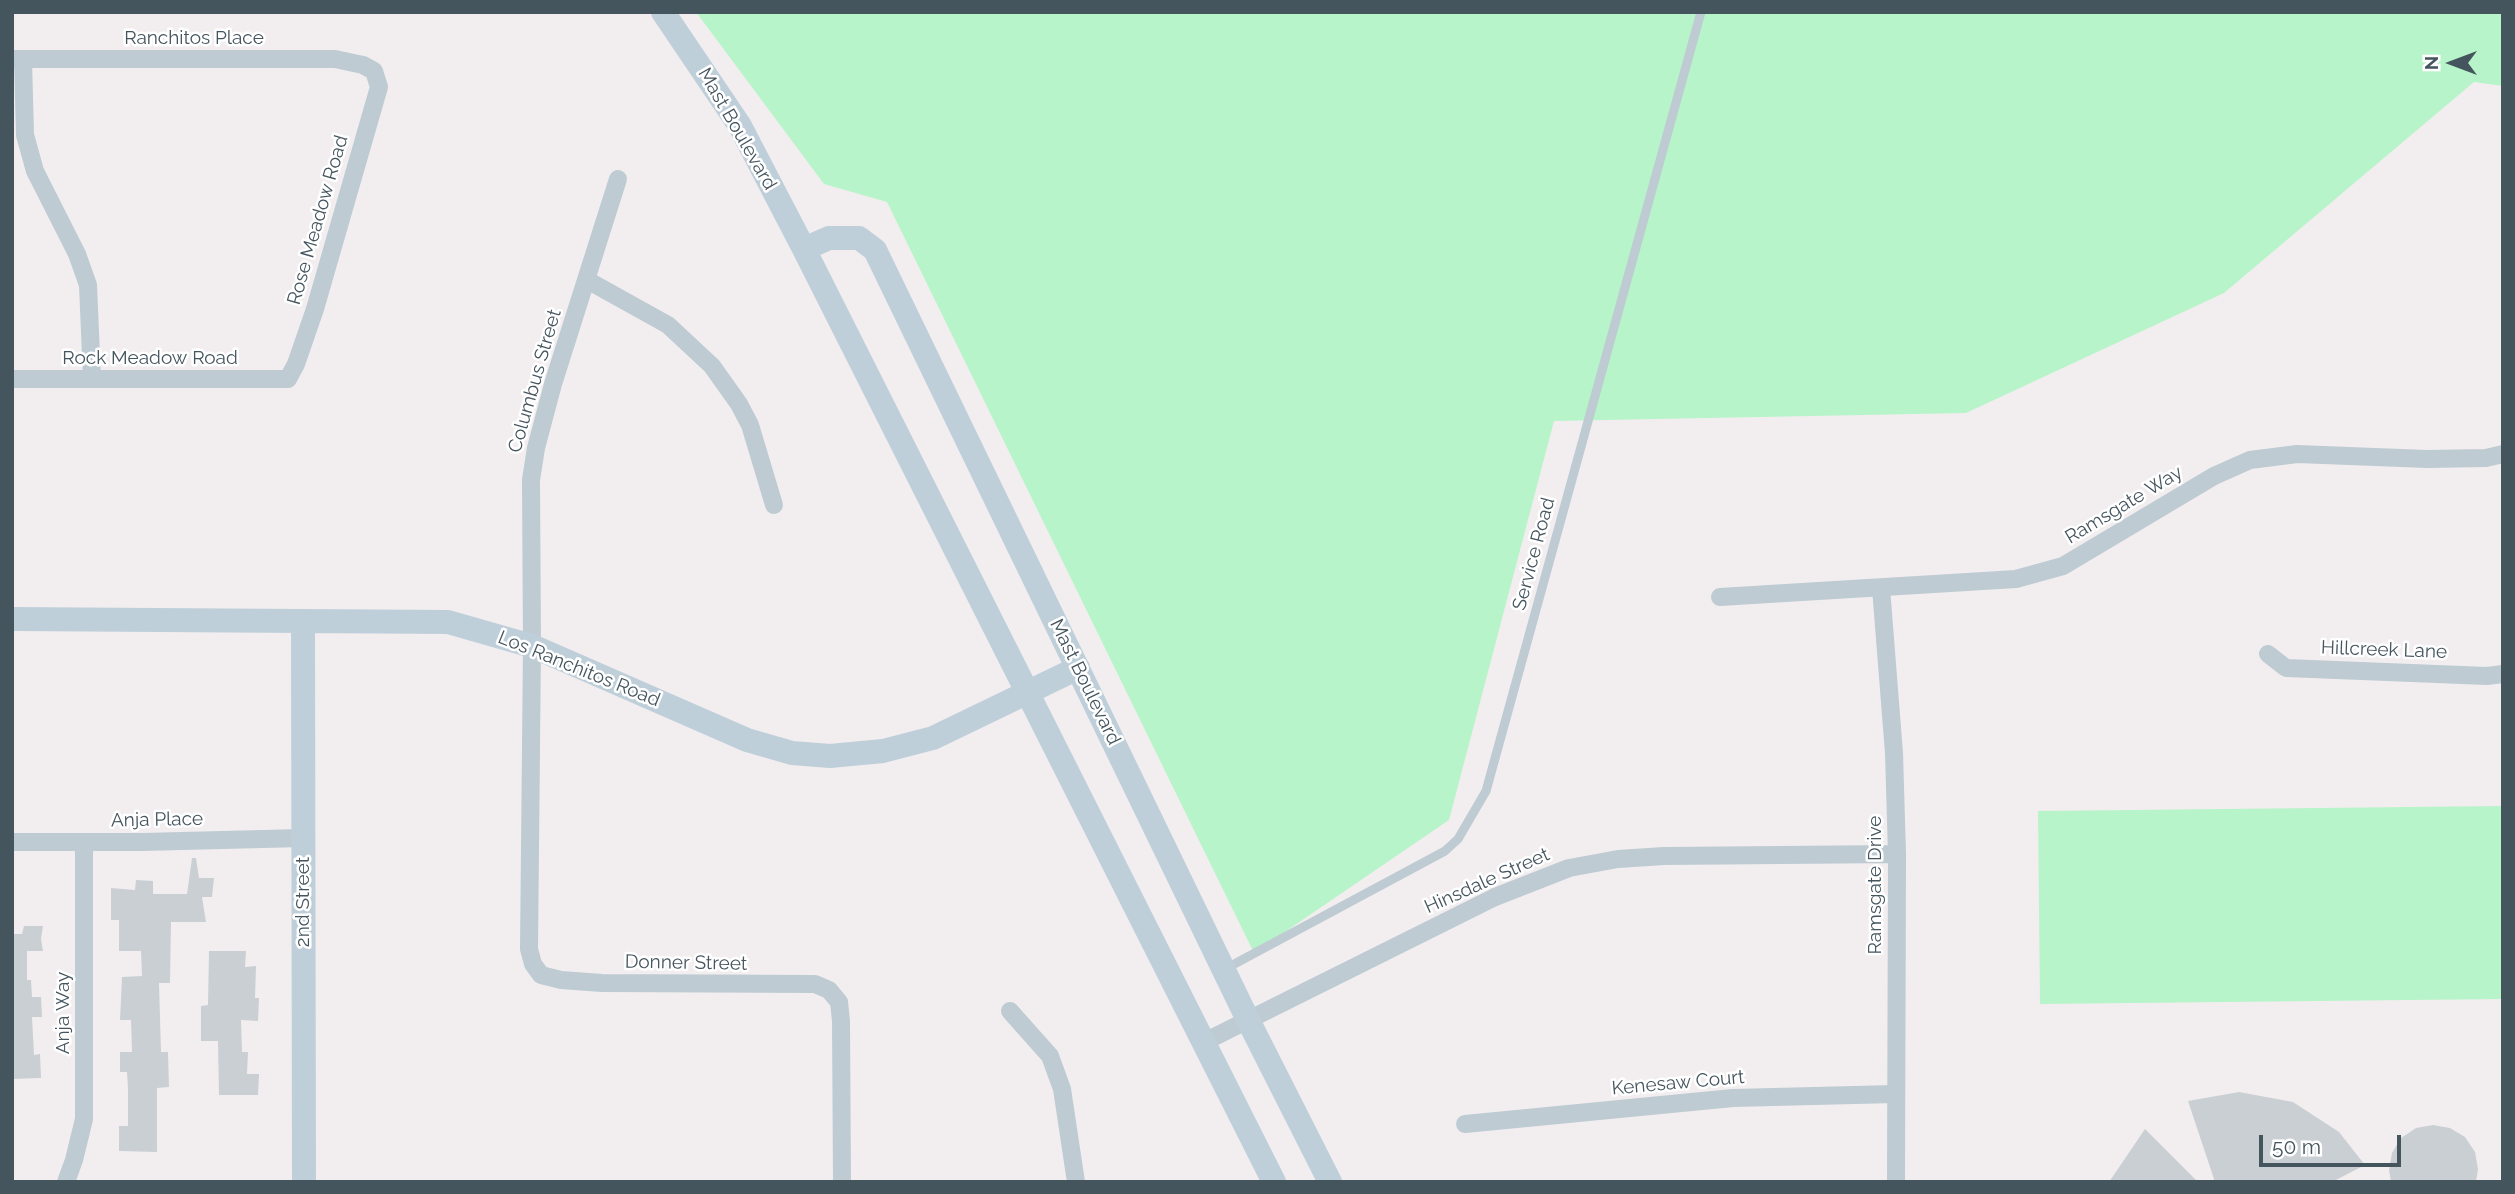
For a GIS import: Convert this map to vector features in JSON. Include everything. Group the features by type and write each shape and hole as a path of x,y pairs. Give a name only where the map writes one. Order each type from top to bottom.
{"street":[{"name":"Mast Boulevard","path":"663,12 740,127 804,249 1274,1182"},
{"name":"Ranchitos Place","path":"17,59 335,59 363,65 374,71"},
{"path":"17,59 25,135 36,171 77,254 88,285 92,379"},
{"name":"Rose Meadow Road","path":"288,379 315,309 379,87 374,71"},
{"name":"Columbus Street","path":"541,975 533,964 529,949 531,480 536,448 553,384 618,178"},
{"name":"Mast Boulevard","path":"804,249 829,238 859,238 875,250 1223,969 1330,1182"},
{"path":"586,280 668,325 712,366 739,404 750,425 774,505"},
{"name":"Rock Meadow Road","path":"12,379 288,379"},
{"name":"Ramsgate Way","path":"1720,597 2016,579 2063,566 2214,476 2250,460 2297,454 2486,458 2503,454"},
{"name":"Ramsgate Drive","path":"1881,588 1894,753 1896,1182"},
{"name":"Los Ranchitos Road","path":"12,619 448,622 532,646 747,740 799,754 857,755 911,745 933,738 1078,668"},
{"name":"2nd Street","path":"303,621 304,1182"},
{"name":"Hillcreek Lane","path":"2268,654 2286,668 2487,676 2503,674"},
{"name":"Anja Place","path":"12,842 303,838"},
{"name":"Anja Way","path":"66,1182 84,1119 84,842"},
{"name":"Hinsdale Street","path":"1204,1042 1495,897 1569,868 1618,859 1664,856 1896,854"},
{"name":"Donner Street","path":"541,975 561,980 602,983 815,984 829,990 839,1002 841,1021 842,1182"},
{"path":"1010,1011 1050,1056 1062,1089 1076,1182"},
{"name":"Kenesaw Court","path":"1465,1124 1733,1098 1895,1094"}],"lane":[{"name":"Service Road","path":"1223,969 1445,850 1458,839 1486,791 1701,12"}],"green space":[{"path":"696,12 2503,12 2503,86 2474,82 2224,293 1966,413 1554,421 1449,820 1254,953 887,202 824,184"},
{"path":"2503,806 2503,999 2040,1004 2038,811"}],"building":[{"path":"192,858 196,858 199,878 214,878 212,897 202,897 206,922 171,922 170,983 159,983 161,1052 168,1052 169,1087 157,1088 157,1152 119,1151 119,1126 128,1126 127,1072 120,1072 120,1052 132,1052 131,1020 120,1020 122,977 142,976 141,951 119,951 119,920 111,920 111,888 135,890 136,880 153,881 153,894 187,894"},
{"path":"24,926 43,926 43,951 27,951 27,980 31,980 32,997 41,997 42,1017 32,1017 34,1055 40,1054 41,1078 12,1079 12,934 22,934"},
{"path":"209,951 246,951 245,967 256,966 255,998 259,998 258,1021 241,1020 242,1052 248,1052 247,1074 259,1074 258,1095 219,1095 218,1041 201,1041 201,1006 208,1005"},
{"path":"2239,1092 2293,1102 2339,1132 2365,1165 2332,1182 2215,1182 2188,1101"},
{"path":"2433,1125 2450,1128 2465,1137 2475,1152 2478,1169 2476,1182 2391,1182 2389,1170 2392,1153 2401,1138 2416,1128"},
{"path":"2145,1129 2198,1182 2109,1182"}]}
